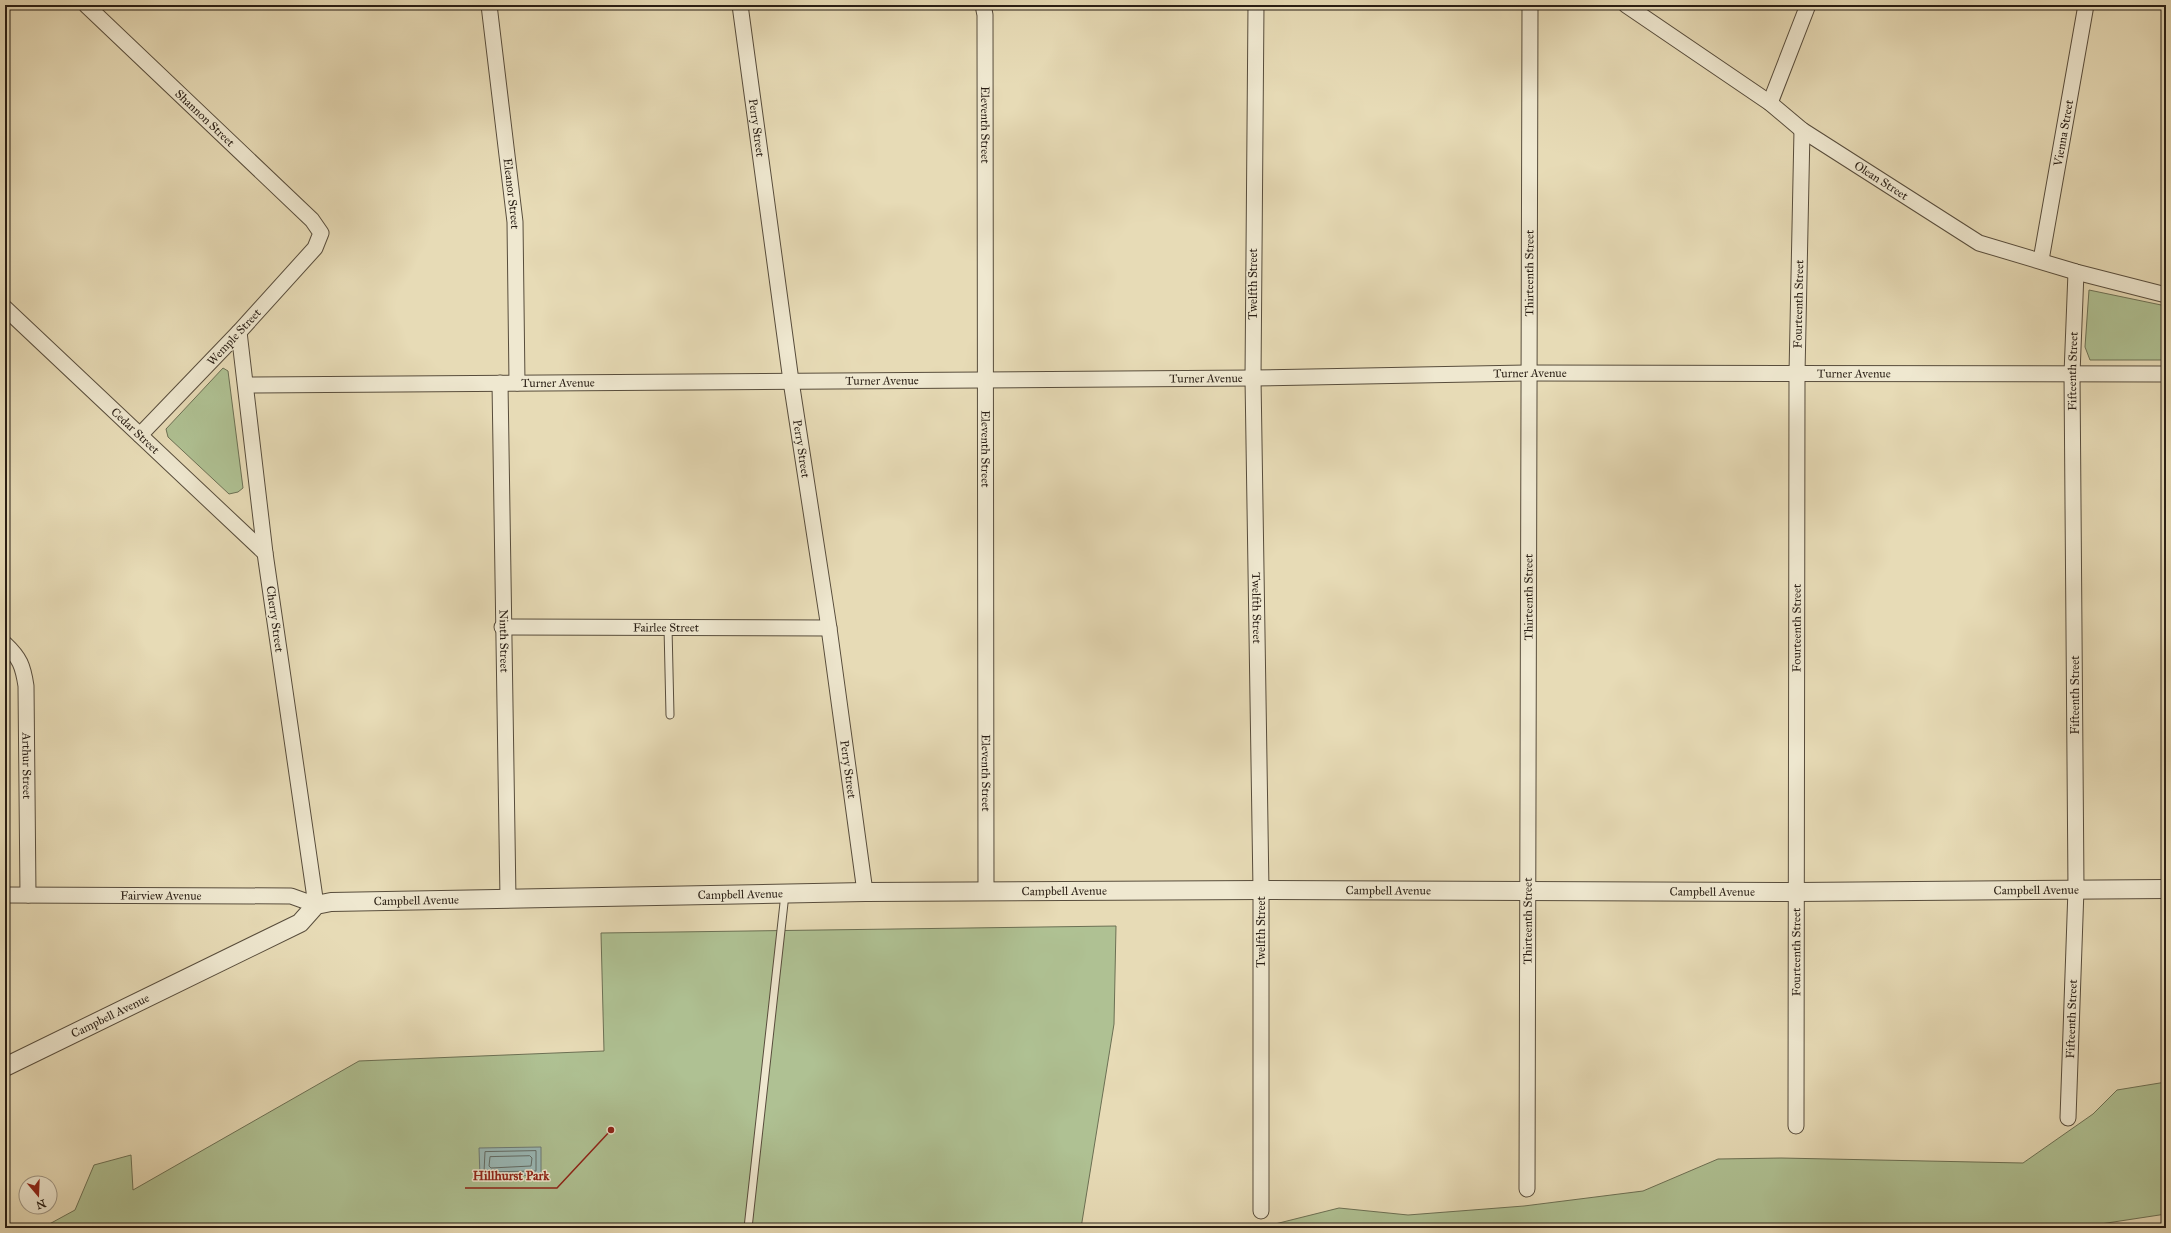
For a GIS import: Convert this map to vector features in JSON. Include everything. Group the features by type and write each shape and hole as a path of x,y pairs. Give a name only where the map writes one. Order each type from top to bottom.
{"street":[{"name":"Shannon Street","path":"86,5 312,220 321,233"},
{"name":"Eleanor Street","path":"489,5 515,222 517,383"},
{"name":"Perry Street","path":"740,5 791,381 829,628 865,892"},
{"name":"Eleventh Street","path":"983,5 985,15 986,892"},
{"name":"Twelfth Street","path":"1256,5 1253,378 1261,890 1261,1211"},
{"name":"Thirteenth Street","path":"1527,1190 1530,5"},
{"name":"Olean Street","path":"1626,5 1770,103 1802,130 1978,243 2041,260 2076,272 2166,295"},
{"path":"1770,103 1808,5"},
{"name":"Vienna Street","path":"2041,260 2086,5"},
{"name":"Fourteenth Street","path":"1796,1126 1797,374 1802,130"},
{"name":"Wemple Street","path":"140,435 239,332 315,248 321,233"},
{"name":"Fifteenth Street","path":"2068,1118 2076,889 2072,374 2076,272"},
{"name":"Cedar Street","path":"5,308 265,554"},
{"name":"Cherry Street","path":"239,332 265,554 316,905"},
{"name":"Turner Avenue","path":"246,385 1253,378 1528,373 2166,374"},
{"name":"Ninth Street","path":"500,383 502,627 508,899"},
{"name":"Fairlee Street","path":"502,627 829,628"},
{"name":"Arthur Street","path":"5,644 14,653 23,667 26,686 28,896"},
{"name":"Campbell Avenue","path":"5,1067 300,923 316,905 331,902 865,892 1261,890 1797,892 2166,889"},
{"name":"Fairview Avenue","path":"5,895 291,896 316,905"}],"lane":[{"path":"668,627 670,715"},
{"path":"748,1228 785,893"}],"green space":[{"path":"2089,290 2166,306 2166,360 2090,360 2085,347"},
{"path":"223,368 228,371 243,488 238,492 229,494 168,437 166,429"},
{"path":"1116,926 1114,1024 1081,1228 42,1228 75,1210 94,1165 131,1155 133,1190 359,1061 604,1051 601,933"},
{"path":"2166,1082 2166,1214 2074,1228 1259,1228 1339,1208 1408,1215 1524,1206 1643,1191 1718,1159 1781,1158 2023,1163 2093,1114 2117,1090"}],"water":[{"path":"541,1147 541,1175 480,1177 479,1148"}],"place":[{"name":"Hillhurst Park","path":"611,1130"}]}
